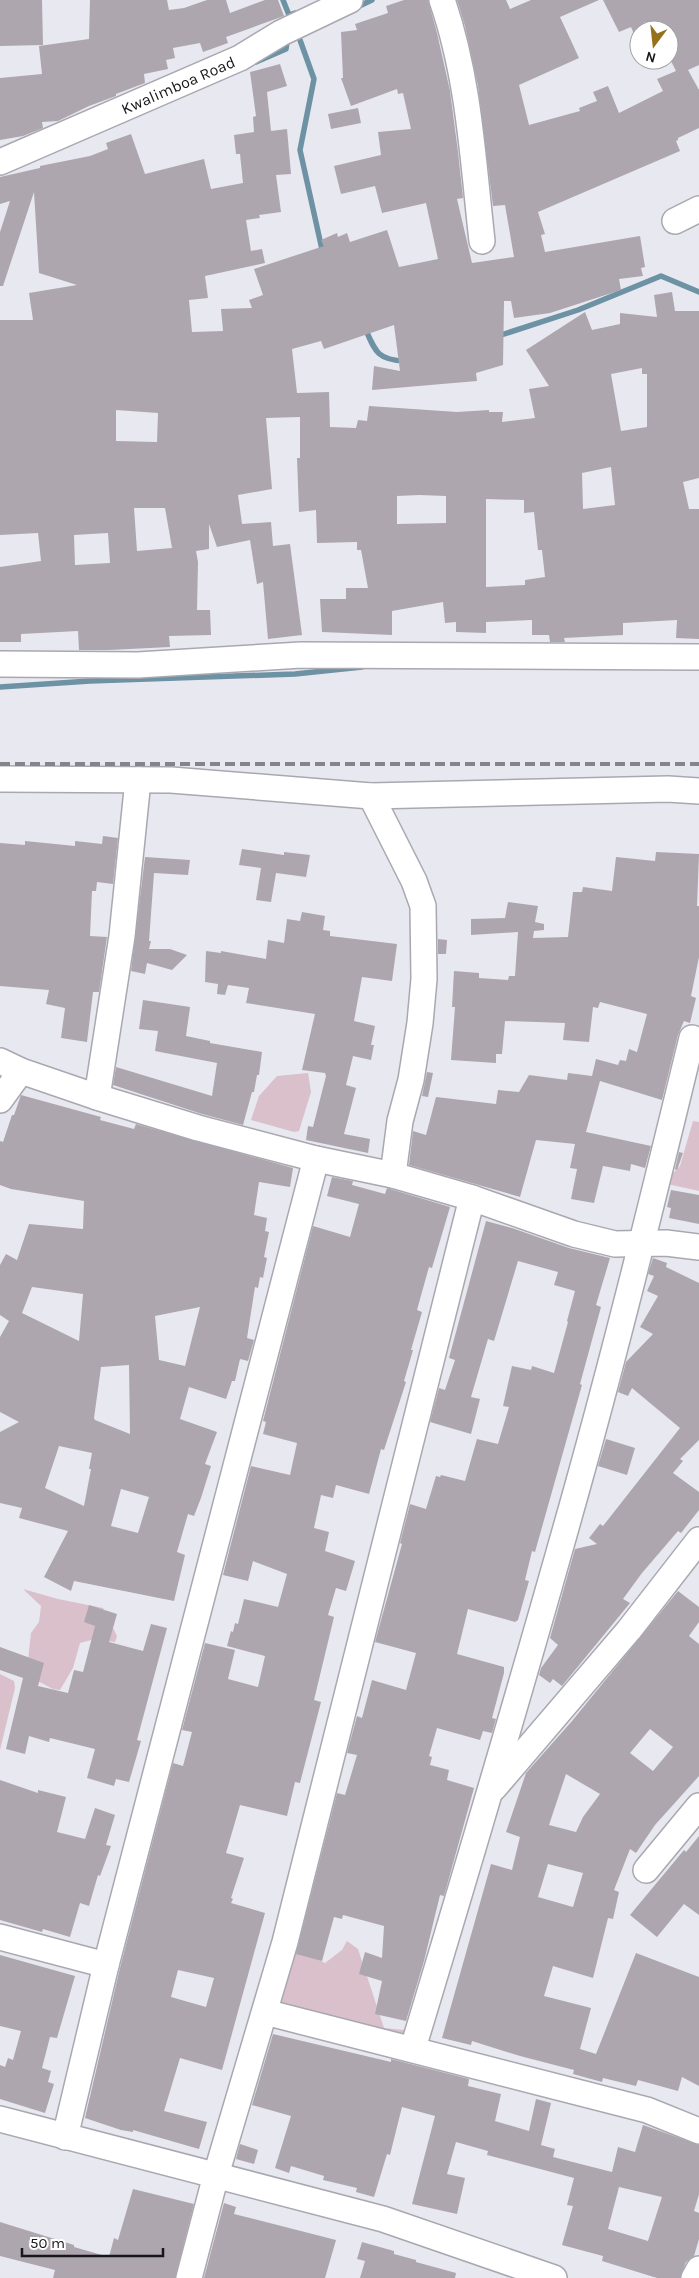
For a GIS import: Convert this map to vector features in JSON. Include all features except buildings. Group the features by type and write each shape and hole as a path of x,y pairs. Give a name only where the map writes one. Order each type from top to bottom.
{"street":[{"name":"Kwalimboa Road","path":"0,162 240,58 281,33 350,0"},
{"path":"442,0 467,108 482,241"},
{"path":"675,221 699,209"},
{"path":"0,664 138,665 301,655 699,657"},
{"path":"97,1097 121,945 138,780"},
{"path":"2,785 171,780 371,796 668,789 699,791"},
{"path":"371,796 414,881 423,906 424,979 420,1023 412,1080 400,1121 393,1175"},
{"path":"413,2048 490,1794 576,1491 642,1242 692,1038"},
{"path":"0,1100 10,1066 97,1097 198,1128 316,1159 393,1175 472,1198 574,1234 615,1244 642,1242 699,1247"},
{"path":"65,2137 106,1965 316,1159"},
{"path":"189,2278 216,2175 286,1942 472,1198"},
{"path":"490,1794 623,1637 699,1540"},
{"path":"646,1870 699,1806"},
{"path":"0,1937 106,1965"},
{"path":"264,2012 413,2048 647,2110 698,2128"},
{"path":"0,2119 383,2218 521,2272 554,2278"},
{"path":"694,2278 699,2269"}],"shaded area":[{"path":"308,1073 311,1092 299,1131 294,1132 251,1120 259,1096 277,1076"},
{"path":"693,1121 699,1122 699,1191 663,1183 680,1166"},
{"path":"23,1589 58,1599 103,1608 117,1636 115,1642 95,1639 80,1643 73,1668 60,1690 53,1689 32,1678 27,1669 31,1633 39,1622 41,1606"},
{"path":"0,1674 14,1681 15,1688 0,1750"},
{"path":"347,1941 358,1949 384,2028 404,2030 409,2054 273,2021 285,1942 325,1963 342,1950"}],"waterway":[{"path":"283,0 289,15 295,13"},
{"path":"355,8 372,0"},
{"path":"256,62 286,49 287,42 290,40"},
{"path":"300,40 314,79 300,150 323,254"},
{"path":"498,336 578,310 661,276 699,292"},
{"path":"365,328 378,353 388,359 405,361"},
{"path":"0,687 90,681 295,674 362,667"}],"railway":[{"path":"0,764 699,764"}]}
